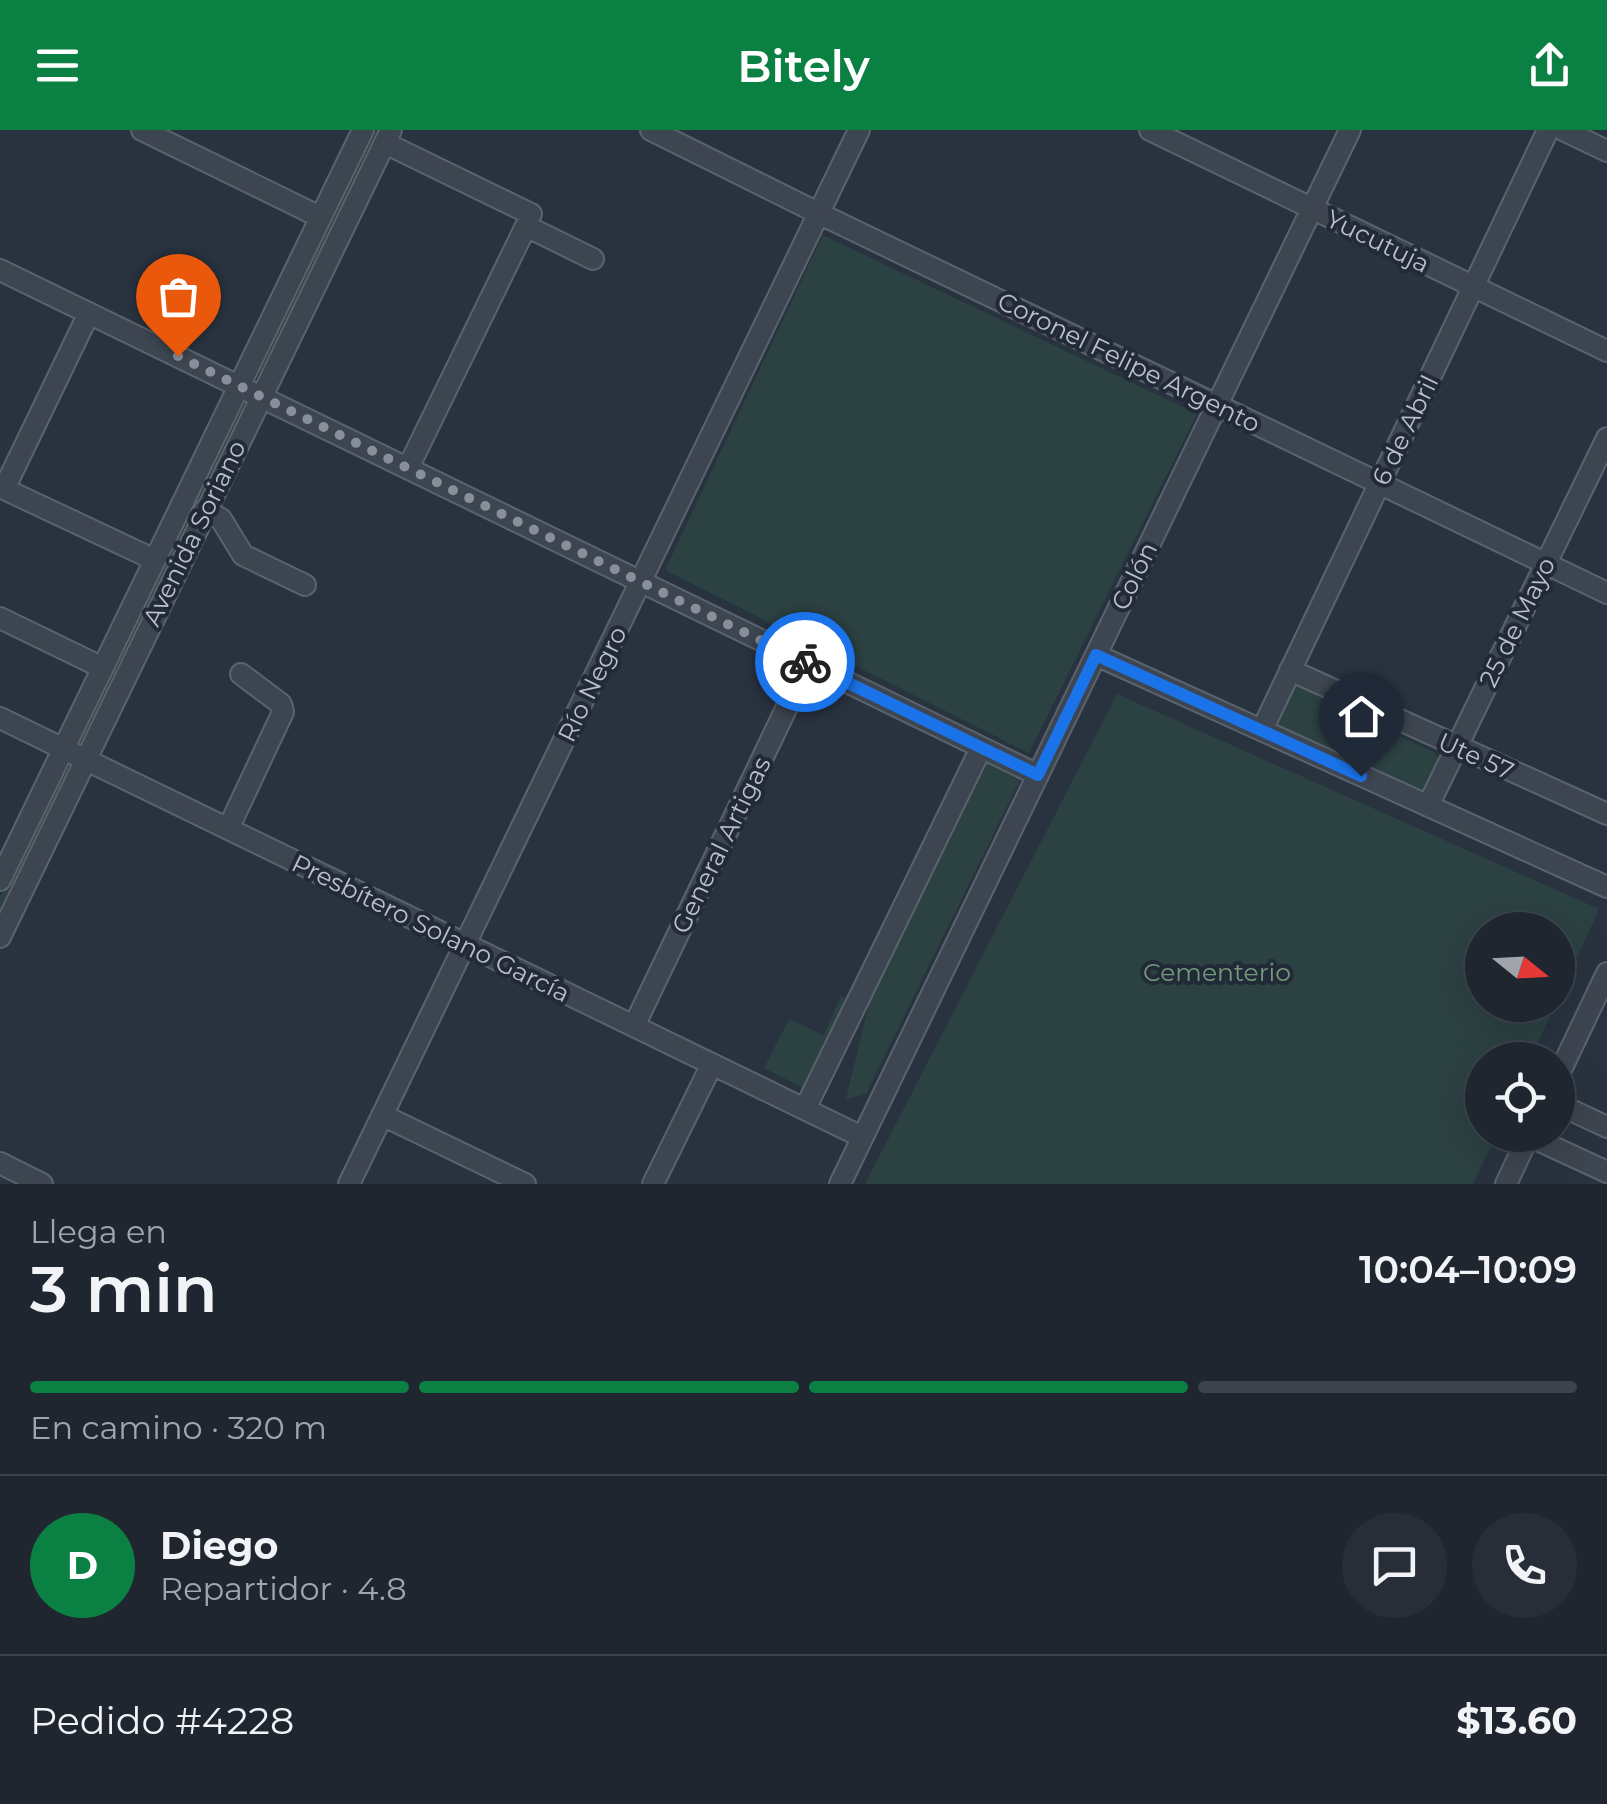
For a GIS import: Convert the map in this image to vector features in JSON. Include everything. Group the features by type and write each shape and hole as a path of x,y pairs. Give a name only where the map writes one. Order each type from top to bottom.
{"street":[{"path":"142,130 320,218"},
{"name":"Avenida Soriano","path":"0,880 363,130"},
{"name":"Coronel Felipe Argento","path":"651,130 1607,593"},
{"name":"Río Negro","path":"349,1184 859,130"},
{"name":"Yucutuja","path":"1150,130 1607,351"},
{"name":"Colón","path":"840,1184 1350,130"},
{"name":"6 de Abril","path":"1262,730 1548,130"},
{"path":"1563,130 1607,150"},
{"path":"388,137 531,214"},
{"name":"Avenida Soriano","path":"0,938 388,137"},
{"path":"408,468 526,226 594,259"},
{"path":"1,272 1038,775"},
{"path":"89,313 2,488 155,560"},
{"name":"25 de Mayo","path":"1428,806 1607,438"},
{"path":"206,510 221,519 243,555 305,585"},
{"path":"0,618 103,668"},
{"path":"1096,655 1607,887"},
{"name":"General Artigas","path":"634,1026 808,663"},
{"name":"Ute 57","path":"1290,670 1607,814"},
{"path":"228,829 283,712 281,704 242,674"},
{"name":"Presbítero Solano García","path":"0,718 862,1137"},
{"path":"805,1109 981,748"},
{"path":"1574,1042 1607,973"},
{"path":"654,1184 712,1064"},
{"path":"1575,1112 1607,1127"},
{"path":"382,1116 525,1184"},
{"path":"1506,1184 1521,1152"},
{"path":"1565,1152 1607,1172"},
{"path":"0,1164 42,1184"}],"green space":[{"path":"373,130 381,130 262,373 256,370"},
{"path":"823,235 1197,414 1029,753 665,570"},
{"path":"240,405 248,409 84,743 76,739"},
{"path":"1294,687 1435,753 1439,763 1428,789 1421,797 1276,729 1274,721"},
{"name":"Cementerio","path":"1117,694 1599,909 1575,962 1575,912 1465,912 1465,1022 1547,1022 1538,1042 1465,1042 1465,1152 1488,1152 1473,1184 865,1184"},
{"path":"982,759 1021,778 866,1094 846,1099 873,987"},
{"path":"61,772 69,775 0,917 0,897"},
{"path":"841,996 846,998 805,1089 764,1068 789,1019 824,1035"}],"way so far":[{"path":"178,356 805,662"}],"route":[{"path":"805,662 1038,775 1096,655 1361,776"}]}
